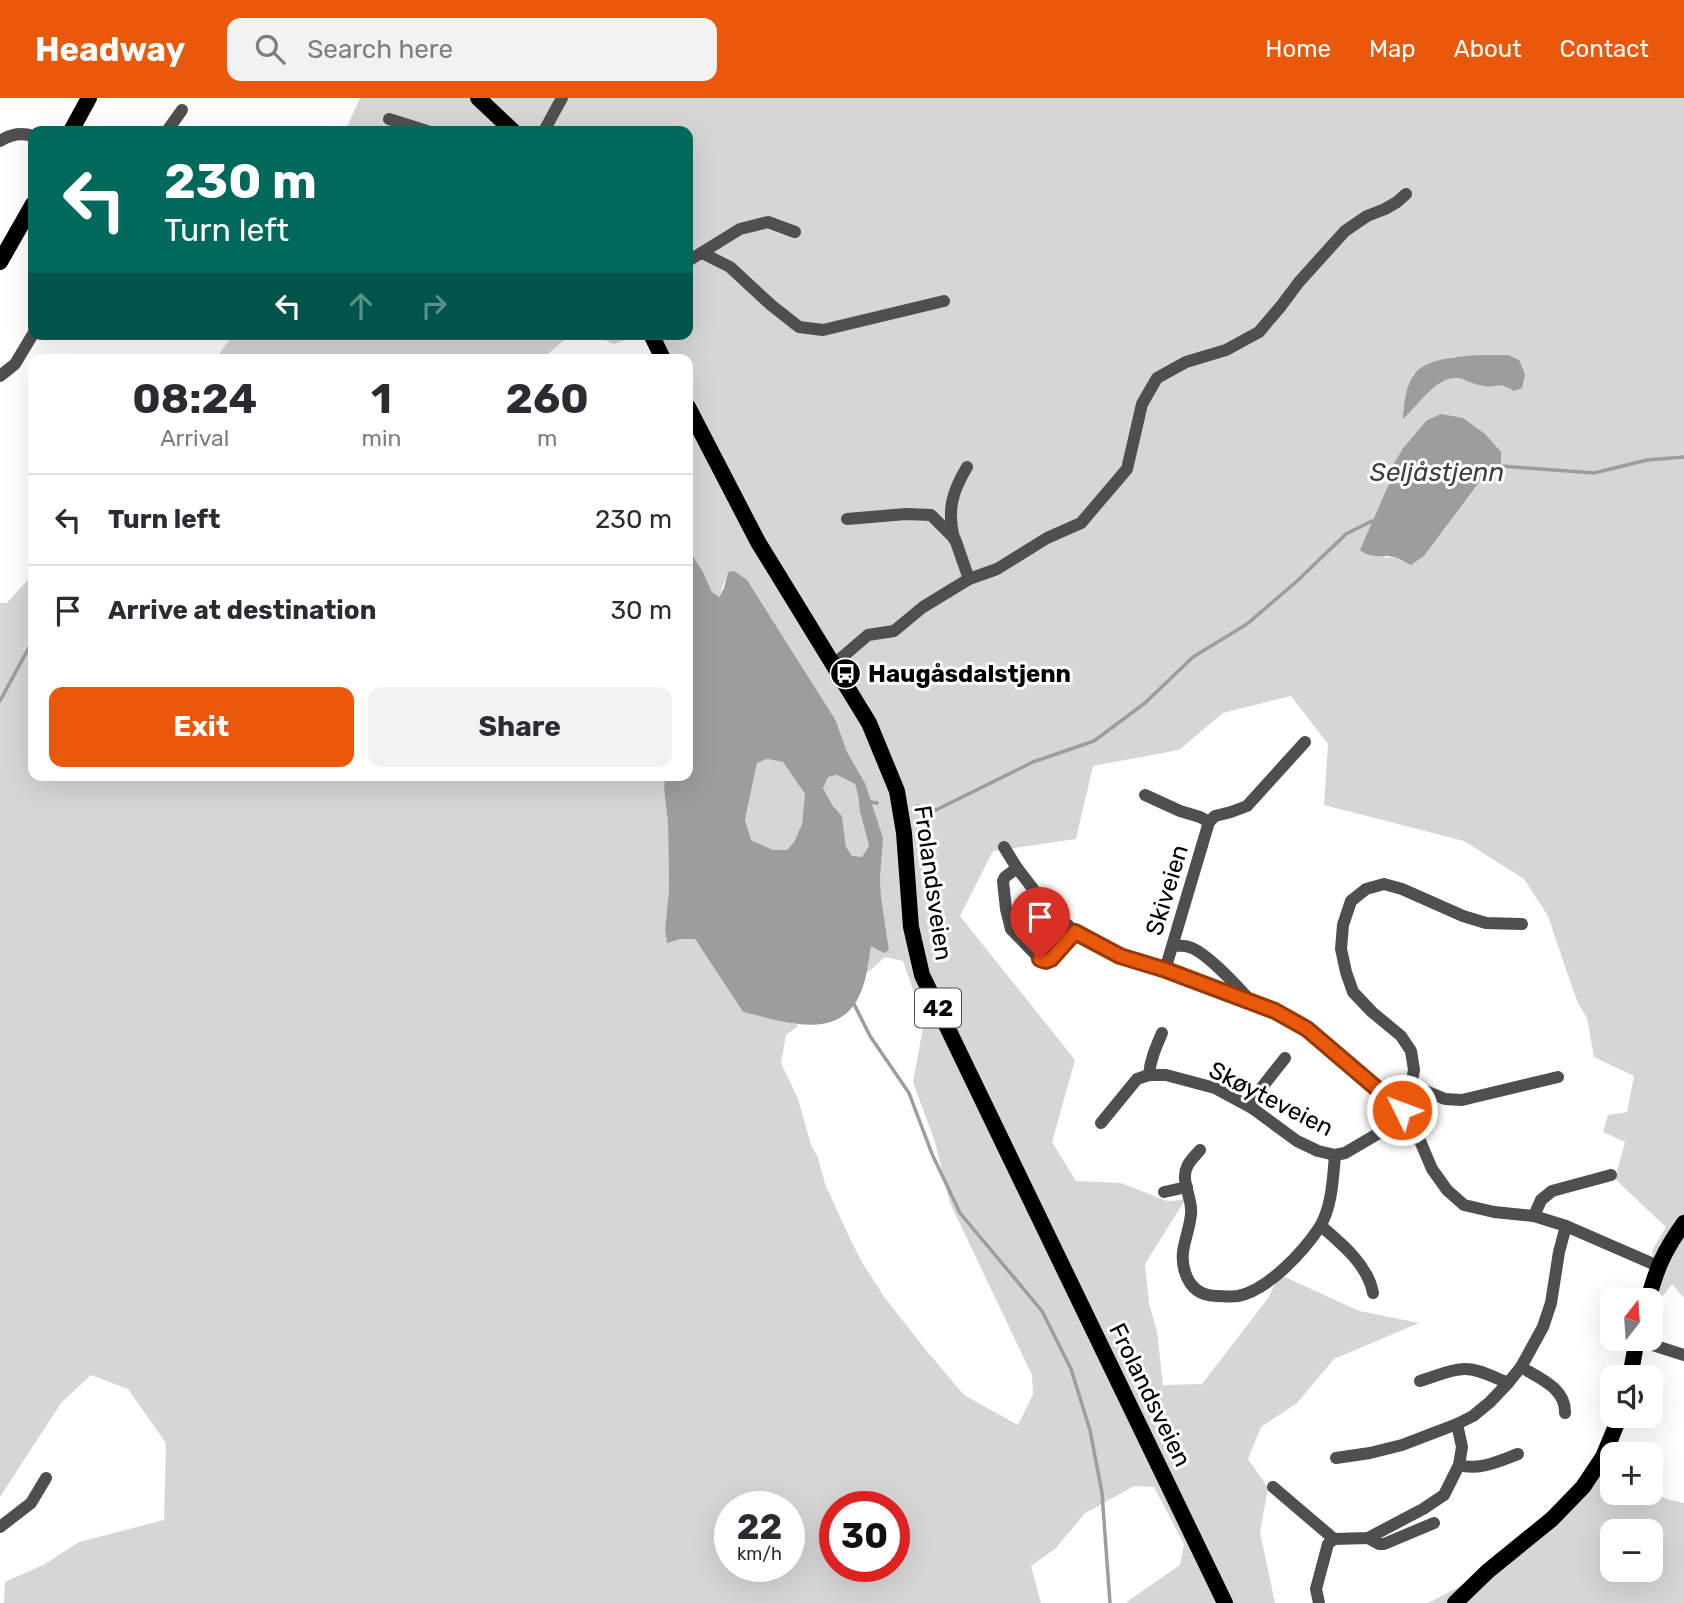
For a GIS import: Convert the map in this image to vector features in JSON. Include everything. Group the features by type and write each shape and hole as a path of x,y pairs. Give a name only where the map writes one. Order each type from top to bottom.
{"main road":[{"path":"74,126 89,98"},
{"path":"478,98 508,126"},
{"path":"0,262 28,213"},
{"name":"Frolandsveien","path":"693,417 758,542 869,723 897,791 904,833 911,927 922,975 1225,1603"},
{"path":"1652,1288 1658,1266 1684,1223"},
{"path":"1455,1603 1488,1571 1552,1519 1583,1487 1604,1457 1615,1428"}],"street":[{"path":"547,126 562,98"},
{"path":"171,126 182,110"},
{"path":"389,119 411,126"},
{"path":"0,141 17,134 28,135"},
{"path":"833,665 868,635 894,631 923,607 969,579 997,569 1047,538 1081,523 1127,469 1142,404 1157,378 1186,362 1226,350 1259,332 1299,282 1345,232 1406,194"},
{"path":"693,258 740,229 768,222 795,232"},
{"path":"702,253 730,267 799,327 823,330 944,301"},
{"path":"0,376 15,364 29,340"},
{"path":"967,467 956,486 951,513 955,539 969,579"},
{"path":"847,519 906,514 931,515 955,539"},
{"name":"Skiveien","path":"1166,970 1209,822 1215,816 1247,806 1305,742"},
{"name":"Skiveien","path":"1145,795 1209,822"},
{"name":"Skiveien","path":"1004,847 1042,902 1075,932 1120,956 1250,1001 1307,1029 1402,1110 1415,1129 1432,1170 1447,1190 1465,1205 1494,1212 1534,1216 1566,1226 1658,1266"},
{"path":"1017,868 1003,881 1006,909 1013,933 1040,959 1046,961 1051,959 1075,932"},
{"path":"1402,1110 1412,1085 1411,1051 1401,1036 1353,992 1341,949 1343,925 1351,901 1366,888 1384,884 1486,923 1522,924"},
{"path":"1173,946 1189,947 1200,952 1250,1001"},
{"path":"1101,1123 1137,1079 1149,1075 1154,1050 1162,1033"},
{"path":"1252,1108 1259,1091 1285,1058"},
{"name":"Skøyteveien","path":"1149,1075 1166,1075 1215,1088 1252,1108 1297,1141 1318,1151 1335,1154 1345,1153 1391,1126 1402,1110"},
{"path":"1412,1085 1445,1099 1462,1100 1558,1077"},
{"path":"1200,1150 1186,1168 1185,1180 1191,1213 1182,1251 1185,1272 1192,1286 1206,1296 1238,1296 1259,1288 1296,1259 1321,1226 1333,1179 1335,1154"},
{"path":"1534,1216 1541,1200 1552,1191 1611,1175"},
{"path":"1164,1192 1187,1187"},
{"path":"1321,1226 1361,1267 1371,1283 1373,1293"},
{"path":"1336,1458 1402,1445 1457,1424 1473,1416 1490,1402 1521,1367 1543,1327 1552,1303 1559,1252 1566,1226"},
{"path":"1663,1347 1684,1354"},
{"path":"1521,1367 1555,1389 1563,1399 1565,1413"},
{"path":"1420,1381 1466,1369 1485,1373 1508,1383"},
{"path":"1319,1603 1316,1588 1328,1544 1334,1539 1368,1538 1444,1495 1459,1465 1462,1447 1457,1424"},
{"path":"1459,1465 1480,1467 1518,1454"},
{"path":"0,1527 32,1503 46,1478"},
{"path":"1273,1487 1334,1539"},
{"path":"1368,1538 1378,1544 1384,1544 1434,1523"}],"shaded area":[{"path":"360,98 1684,98 1684,1298 1672,1284 1663,1296 1663,1288 1649,1288 1653,1249 1666,1227 1615,1179 1625,1142 1603,1132 1608,1115 1627,1112 1634,1076 1594,1057 1587,1018 1578,1003 1548,916 1524,879 1464,841 1324,805 1328,744 1291,696 1223,713 1179,750 1093,766 1076,839 993,851 960,916 1075,1060 1052,1142 1076,1181 1121,1183 1167,1201 1185,1200 1145,1264 1163,1385 1202,1384 1269,1297 1278,1276 1359,1311 1419,1323 1334,1359 1297,1403 1261,1427 1248,1459 1268,1488 1260,1532 1275,1603 1127,1603 1180,1565 1184,1544 1154,1487 1134,1486 1084,1514 1056,1548 1031,1566 1041,1603 4,1603 5,1582 45,1564 79,1542 164,1520 166,1443 128,1389 91,1375 61,1403 0,1497 0,603 7,603 28,580 28,781 665,781 668,823 669,890 665,930 667,942 695,939 743,1012 799,1025 786,1035 781,1063 798,1099 825,1184 863,1264 885,1298 964,1395 1018,1425 1033,1394 1032,1375 950,1203 935,1142 913,1082 924,1022 903,961 885,957 866,974 871,946 889,949 870,802 865,783 847,752 836,721 728,572 719,597 712,592 693,556 693,354 657,354 651,340 693,340 693,126 347,126","holes":["1455,356 1503,384 1484,386 1458,378 1447,380 1433,388 1404,418 1413,374 1425,366","1441,414 1495,467 1486,473 1424,556 1411,565 1393,557 1385,558 1392,467 1403,448 1427,420"]},
{"path":"229,340 565,340 548,354 219,354"},
{"path":"604,340 625,340 614,344"},
{"path":"767,759 783,762 805,794 802,824 787,850 773,850 751,840 745,821 757,763"},
{"path":"837,775 855,784 869,846 862,858 852,856 846,848 842,816 823,788 828,777"},
{"path":"1619,1428 1622,1428 1619,1442 1613,1442"},
{"path":"1600,1463 1600,1505 1663,1505 1663,1497 1684,1503 1684,1603 1428,1603 1480,1576"}],"water":[{"path":"1508,355 1519,360 1525,374 1522,388 1514,391 1500,385 1488,387 1459,378 1447,380 1433,388 1403,419 1408,386 1420,368 1443,359"},
{"name":"Seljåstjenn","path":"1441,414 1463,418 1485,434 1501,452 1501,466 1486,473 1424,556 1411,565 1394,557 1365,553 1360,550 1389,484 1392,467 1403,448 1427,420"},
{"name":"Haugåsdalstjenn","path":"693,556 712,592 719,597 728,572 734,571 747,580 836,721 847,752 865,783 883,838 881,897 889,950 884,953 871,946 866,976 851,1009 838,1019 824,1024 808,1025 743,1012 695,939 667,943 665,930 669,890 668,823 665,781 693,781","holes":["767,759 783,762 805,794 802,824 787,850 773,850 751,840 745,820 757,763","837,775 855,784 869,846 862,857 852,856 846,847 842,816 823,788 828,777"]}],"waterway":[{"path":"1501,466 1594,473 1647,460 1684,457"},
{"path":"917,806 936,810 1033,762 1094,741 1145,703 1193,657 1247,624 1346,534 1372,521"},
{"path":"0,701 28,649"},
{"path":"870,802 877,803"},
{"path":"854,1004 870,1036 909,1093 932,1154 960,1213 1042,1311 1071,1369 1090,1430 1102,1493 1110,1603"}],"place":[{"name":"Haugåsdalstjenn","path":"845,674"}],"route":[{"path":"1040,959 1051,959 1075,932 1120,956 1166,970 1275,1011 1307,1029 1402,1110"}]}
